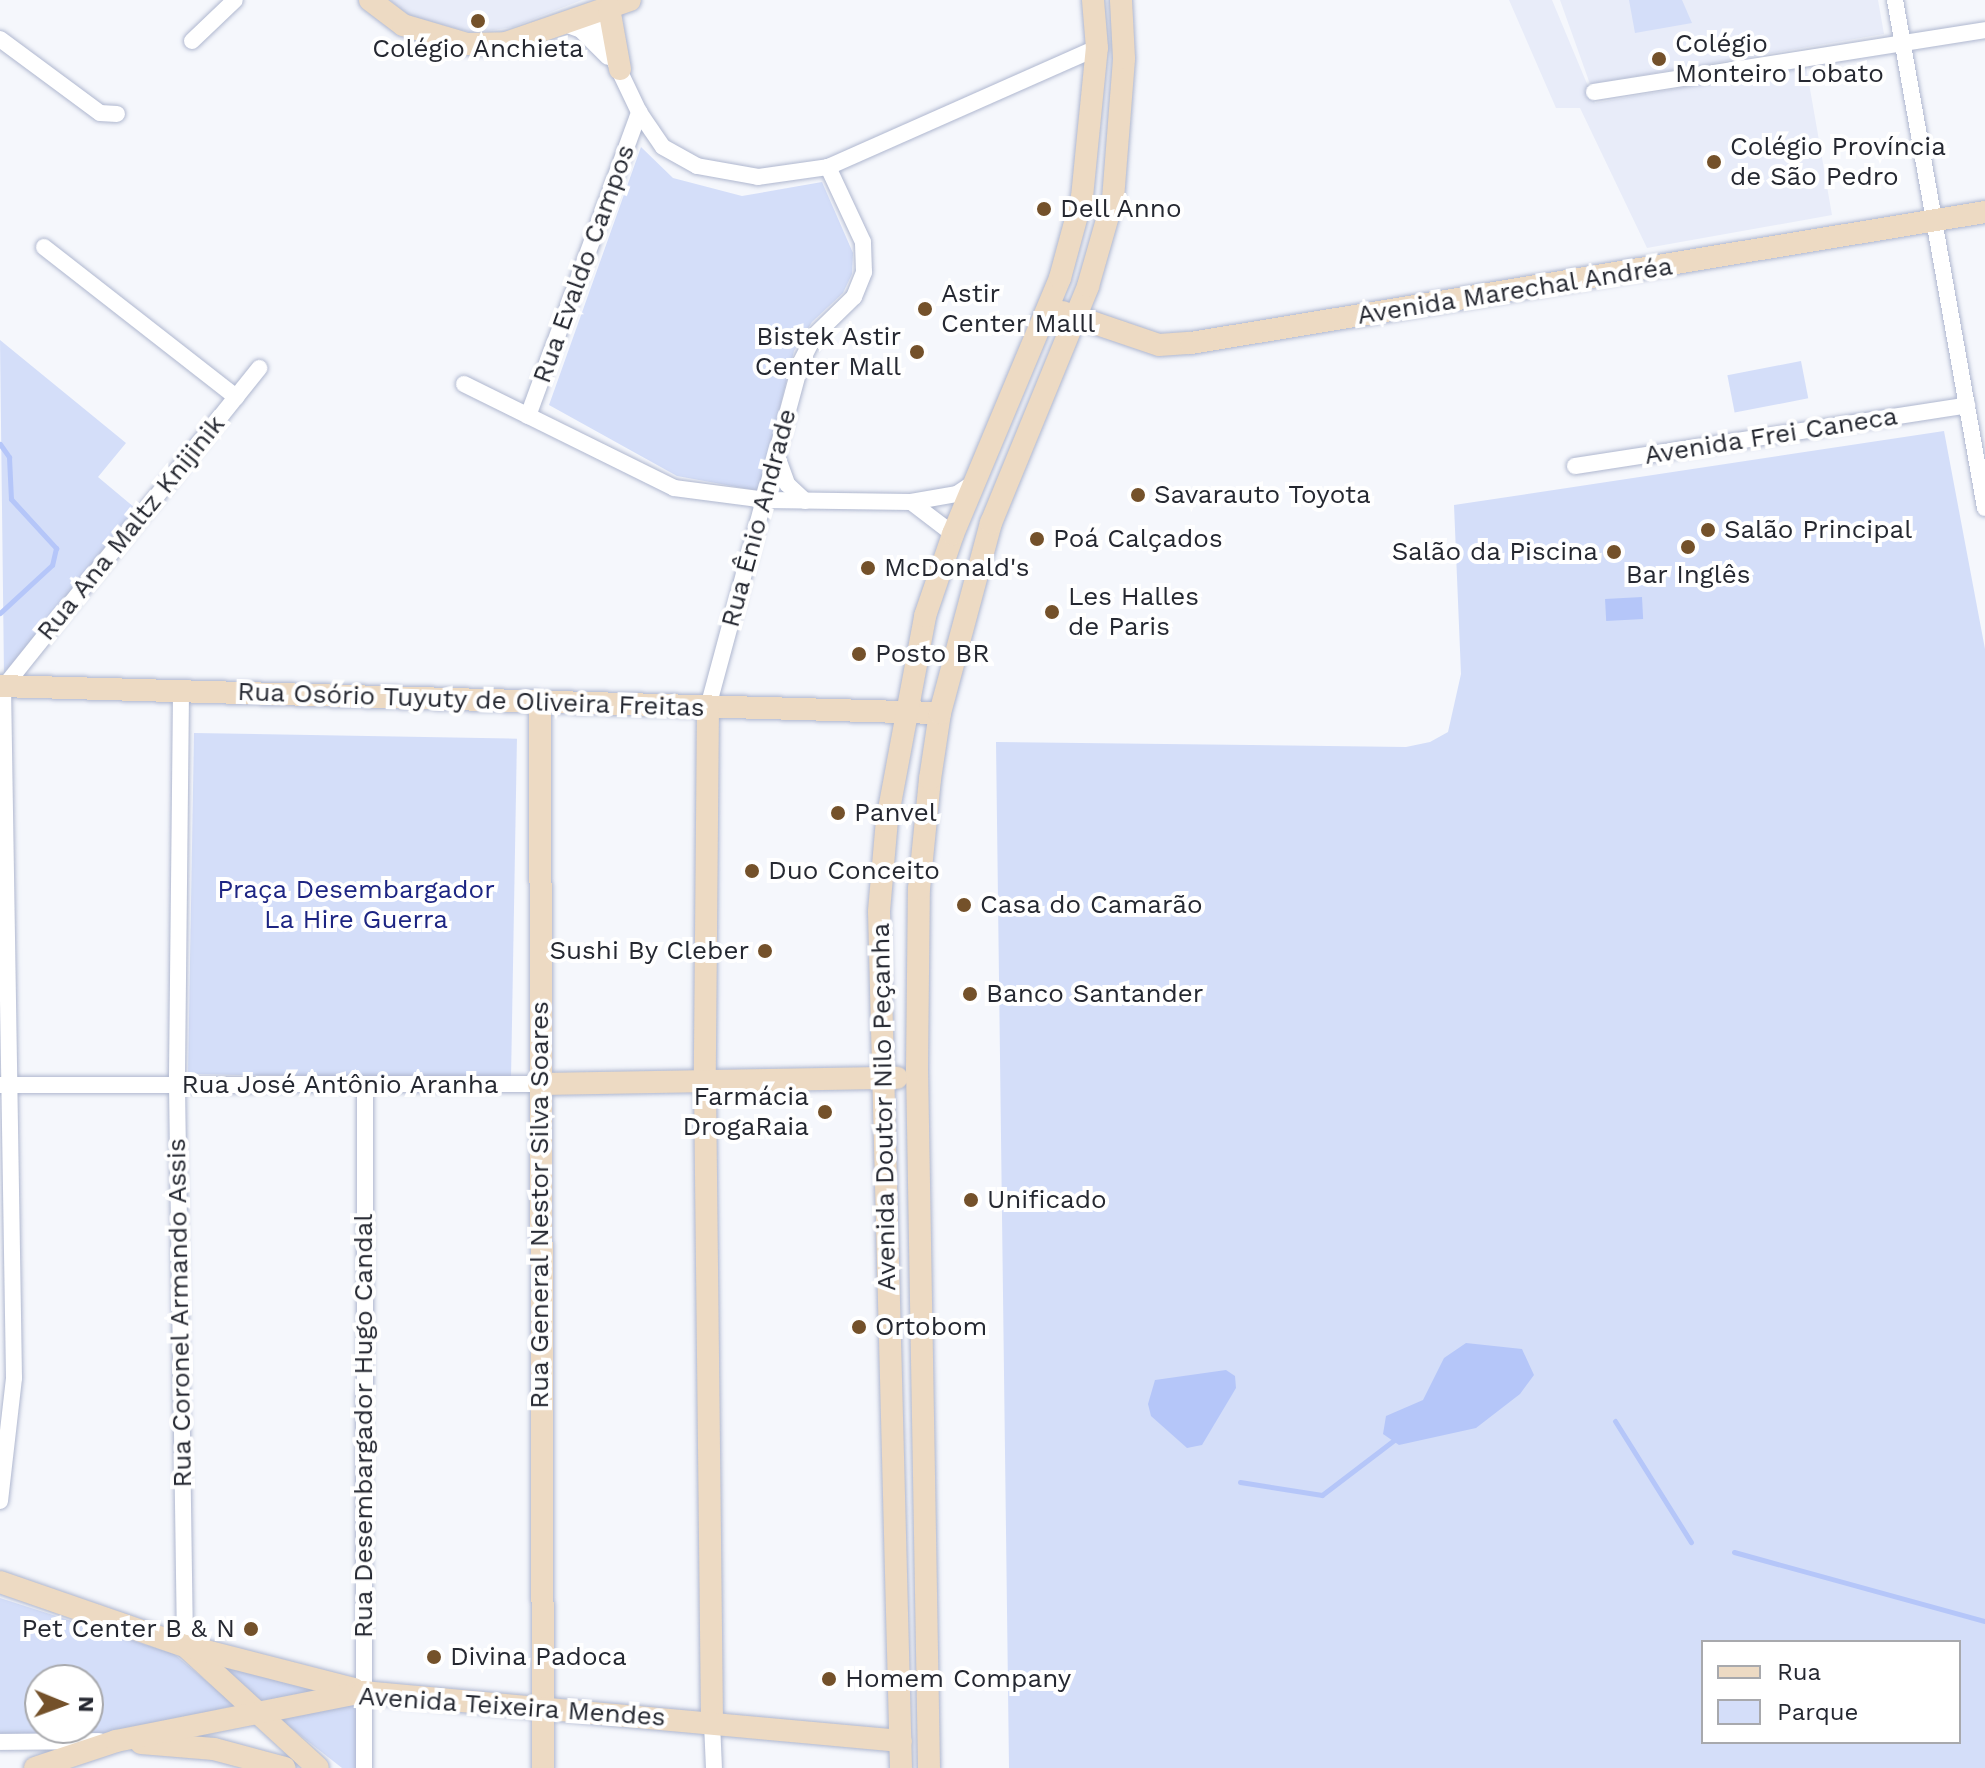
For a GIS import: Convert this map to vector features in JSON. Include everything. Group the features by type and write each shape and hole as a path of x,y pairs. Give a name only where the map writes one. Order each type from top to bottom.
{"street":[{"path":"192,41 235,0"},
{"path":"370,0 403,25 467,44 506,43 620,4 620,69"},
{"name":"Avenida Doutor Nilo Peçanha","path":"901,1768 879,911 905,711 925,616 953,534 1049,308 1082,197 1097,48 1093,0"},
{"name":"Avenida Doutor Nilo Peçanha","path":"929,1768 917,1070 919,889 940,713 991,523 1076,316 1113,199 1124,58 1121,0"},
{"path":"1895,0 1985,508"},
{"path":"584,16 599,28 639,112 663,147 697,166 758,177 828,167 1097,48"},
{"path":"562,23 581,30 620,69"},
{"path":"1594,92 1985,30"},
{"path":"0,39 100,113 117,114"},
{"name":"Rua Evaldo Campos","path":"528,416 639,112"},
{"name":"Rua Ênio Andrade","path":"708,707 807,347 854,297 864,272 863,242 828,167"},
{"name":"Avenida Marechal Andréa","path":"1049,308 1159,345 1191,343 1985,212"},
{"path":"44,247 236,397"},
{"name":"Rua Ana Maltz Knijinik","path":"1,687 259,368"},
{"path":"464,384 674,488 766,500 911,502 957,494 975,482"},
{"name":"Avenida Frei Caneca","path":"1575,466 1967,405"},
{"path":"777,455 787,484 805,501"},
{"path":"911,502 953,534"},
{"path":"0,1501 14,1378 6,1085 1,687"},
{"name":"Rua Osório Tuyuty de Oliveira Freitas","path":"1,687 940,713"},
{"name":"Rua Coronel Armando Assis","path":"181,693 177,1085 185,1646"},
{"name":"Rua General Nestor Silva Soares","path":"540,702 543,1768"},
{"path":"708,707 705,1084 714,1768"},
{"name":"Rua José Antônio Aranha","path":"6,1085 883,1082 917,1070"},
{"name":"Rua Desembargador Hugo Candal","path":"364,1768 365,1084"},
{"path":"0,1582 185,1646 363,1692"},
{"path":"185,1646 318,1768"},
{"name":"Avenida Teixeira Mendes","path":"35,1768 116,1741 255,1709 363,1692 901,1741"},
{"path":"0,1742 116,1741 214,1749 285,1768"},
{"path":"901,1741 922,1768"}],"shaded area":[{"name":"Colégio Anchieta","path":"390,0 582,0 513,27 473,33 410,16"},
{"name":"Colégio Província de São Pedro","path":"1509,0 1552,0 1595,103 1806,66 1832,215 1647,248 1580,108 1556,108"},
{"name":"Colégio Monteiro Lobato","path":"1560,0 1878,0 1884,34 1590,84"}],"green space":[{"path":"1629,0 1682,0 1692,23 1635,33"},
{"path":"641,147 673,178 742,196 822,182 853,253 852,274 843,293 812,322 794,351 759,491 677,476 549,405"},
{"path":"0,340 126,443 98,477 135,508 4,676"},
{"path":"1801,361 1808,398 1735,413 1727,375"},
{"path":"1944,431 1985,649 1985,1768 1009,1768 996,742 1406,747 1430,742 1448,732 1461,674 1454,505"},
{"name":"Praça Desembargador La Hire Guerra","path":"194,733 517,739 511,1080 188,1074"},
{"path":"0,1598 174,1654 235,1705 104,1739 104,1664 24,1664 24,1737 0,1736"},
{"path":"203,1656 341,1690 258,1703"},
{"path":"356,1702 357,1768 342,1768 268,1710"}],"water":[{"path":"1642,597 1643,619 1606,621 1605,599"},
{"path":"1466,1343 1522,1349 1534,1375 1520,1394 1476,1428 1399,1445 1383,1434 1386,1416 1423,1400 1444,1358"},
{"path":"1226,1370 1235,1376 1236,1388 1202,1445 1187,1448 1151,1416 1148,1404 1155,1380"}],"waterway":[{"path":"0,444 9,457 11,499 56,548 52,565 0,613"},
{"path":"1615,1421 1691,1542"},
{"path":"1240,1482 1322,1495 1398,1437"},
{"path":"1734,1552 1985,1621"}],"place":[{"name":"Colégio Anchieta","path":"478,21"},
{"name":"Colégio Monteiro Lobato","path":"1659,59"},
{"name":"Colégio Província de São Pedro","path":"1714,162"},
{"name":"Dell Anno","path":"1044,209"},
{"name":"Astir Center Malll","path":"925,309"},
{"name":"Bistek Astir Center Mall","path":"917,352"},
{"name":"Savarauto Toyota","path":"1138,495"},
{"name":"Salão Principal","path":"1708,530"},
{"name":"Poá Calçados","path":"1037,539"},
{"name":"Bar Inglês","path":"1688,547"},
{"name":"Salão da Piscina","path":"1614,552"},
{"name":"McDonald's","path":"868,568"},
{"name":"Les Halles de Paris","path":"1052,612"},
{"name":"Posto BR","path":"859,654"},
{"name":"Panvel","path":"838,813"},
{"name":"Duo Conceito","path":"752,871"},
{"name":"Casa do Camarão","path":"964,905"},
{"name":"Sushi By Cleber","path":"765,951"},
{"name":"Banco Santander","path":"970,994"},
{"name":"Farmácia DrogaRaia","path":"825,1112"},
{"name":"Unificado","path":"971,1200"},
{"name":"Ortobom","path":"859,1327"},
{"name":"Pet Center B & N","path":"251,1629"},
{"name":"Divina Padoca","path":"434,1657"},
{"name":"Homem Company","path":"829,1679"}]}
